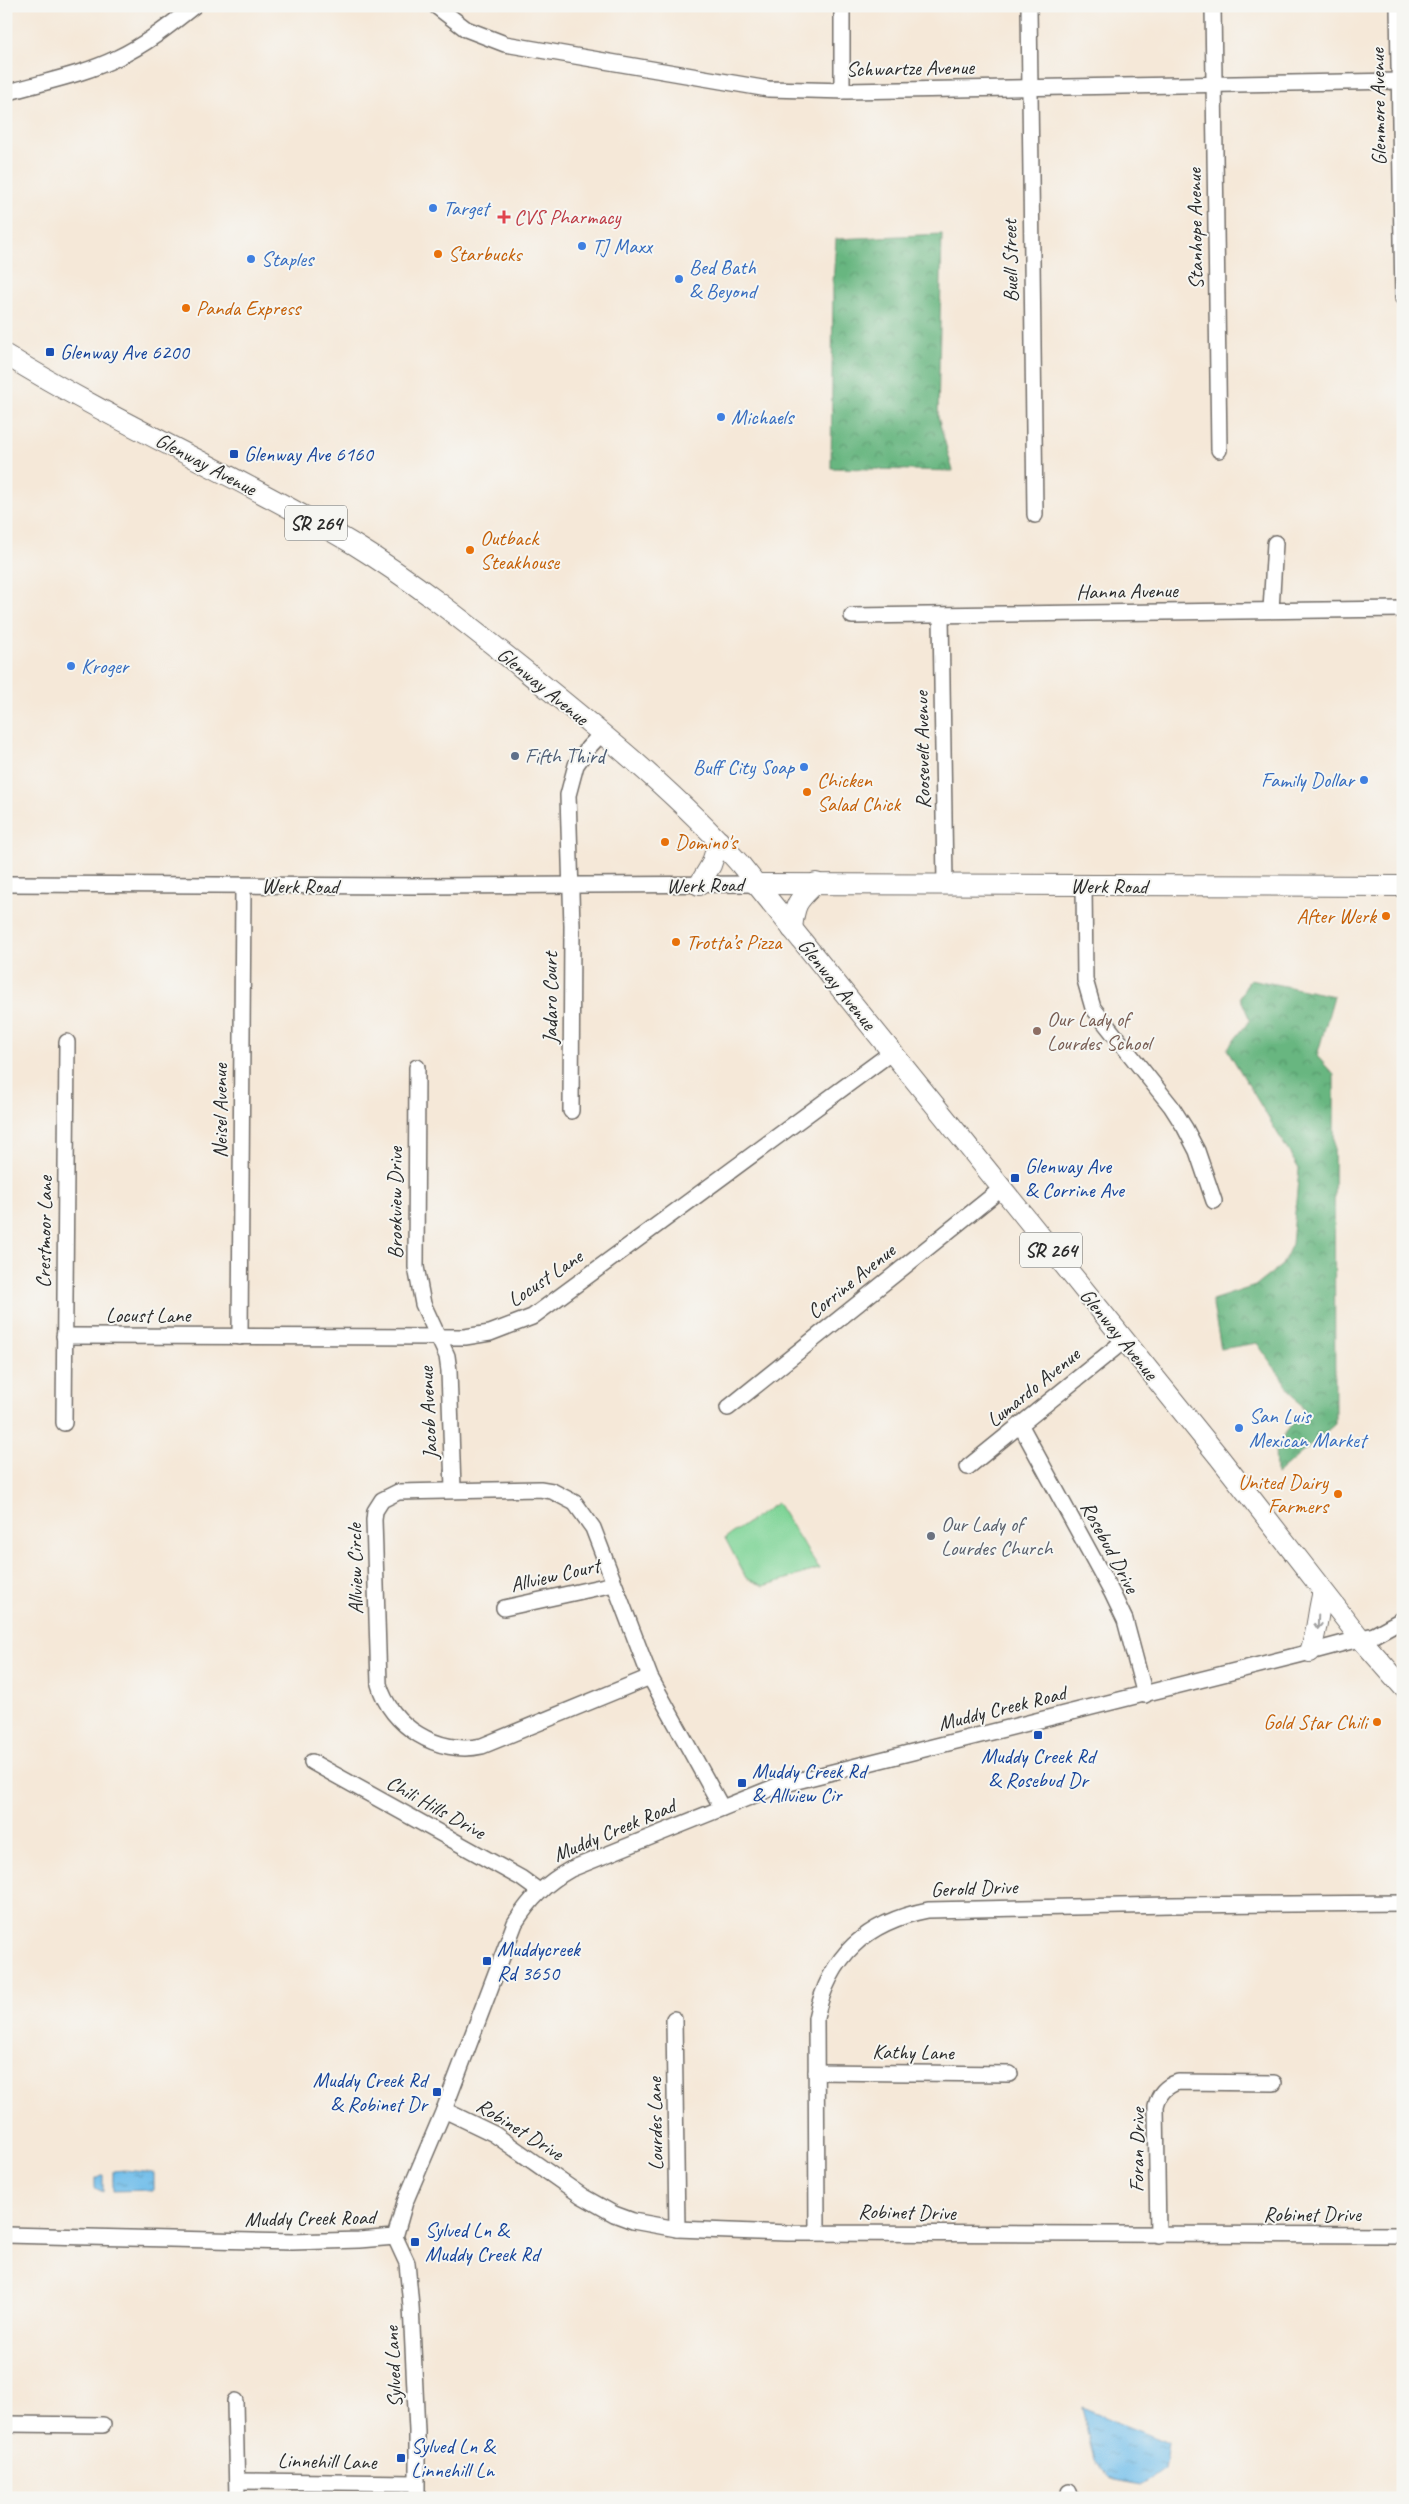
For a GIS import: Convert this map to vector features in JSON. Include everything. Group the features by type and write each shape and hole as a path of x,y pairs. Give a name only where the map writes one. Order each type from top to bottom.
{"main road":[{"name":"Glenway Avenue","path":"6,355 65,390 363,550 450,609 602,733 686,807 719,841 792,929 1124,1340 1360,1638 1403,1687"},
{"path":"699,885 710,865 719,841"},
{"path":"792,929 796,904 801,896 816,883"},
{"name":"Werk Road","path":"755,884 1403,886"},
{"path":"1310,1652 1318,1631 1318,1611 1324,1592"}],"street":[{"path":"6,93 92,68 116,59 161,33 194,6"},
{"name":"Schwartze Avenue","path":"436,6 466,29 505,44 768,89 842,91 1399,81"},
{"path":"842,6 842,91"},
{"name":"Buell Street","path":"1028,6 1035,515"},
{"name":"Stanhope Avenue","path":"1213,6 1219,450"},
{"name":"Glenmore Avenue","path":"1398,6 1403,298"},
{"path":"1270,610 1275,543"},
{"name":"Hanna Avenue","path":"852,616 1403,609"},
{"name":"Roosevelt Avenue","path":"941,615 945,884"},
{"name":"Jadaro Court","path":"571,1111 569,786 576,765 602,733"},
{"name":"Werk Road","path":"6,884 570,886 755,884"},
{"name":"Neisel Avenue","path":"240,1337 243,886"},
{"path":"1084,886 1085,980 1093,1008 1171,1106 1185,1128 1197,1151 1214,1201"},
{"name":"Crestmoor Lane","path":"64,1424 67,1042"},
{"name":"Locust Lane","path":"64,1336 465,1337 490,1333 532,1317 892,1052"},
{"name":"Brookview Drive","path":"417,1067 416,1267 423,1304 436,1336"},
{"name":"Corrine Avenue","path":"728,1408 1001,1188"},
{"name":"Jacob Avenue","path":"436,1336 447,1356 449,1371 453,1490"},
{"name":"Lumardo Avenue","path":"968,1467 1021,1426 1124,1340"},
{"name":"Rosebud Drive","path":"1021,1426 1112,1593 1124,1620 1146,1695"},
{"name":"Allview Circle","path":"650,1677 472,1748 448,1747 434,1742 397,1718 382,1697 379,1684 375,1512 382,1500 398,1492 540,1489 566,1497 584,1513 593,1528 650,1677 722,1808"},
{"name":"Allview Court","path":"504,1608 614,1584"},
{"path":"1360,1638 1383,1631 1403,1619"},
{"name":"Muddy Creek Road","path":"6,2235 292,2242 395,2237 405,2202 444,2110 515,1923 527,1904 554,1878 571,1869 777,1786 1146,1695 1360,1638"},
{"name":"Chili Hills Drive","path":"312,1762 521,1878 539,1891"},
{"name":"Gerold Drive","path":"817,2232 816,2018 820,1999 828,1980 848,1950 873,1929 907,1914 928,1910 1161,1905 1403,1903"},
{"name":"Lourdes Lane","path":"674,2019 677,2229"},
{"name":"Kathy Lane","path":"816,2072 1010,2074"},
{"name":"Foran Drive","path":"1158,2235 1156,2106 1161,2093 1172,2084 1178,2082 1274,2083"},
{"name":"Robinet Drive","path":"444,2110 494,2134 582,2196 614,2214 633,2221 677,2229 714,2232 1403,2235"},
{"name":"Sylved Lane","path":"395,2237 407,2263 411,2306 416,2405 417,2490"},
{"path":"235,2401 237,2498"},
{"path":"6,2424 103,2425"},
{"name":"Linnehill Lane","path":"237,2481 417,2490"}],"green space":[{"path":"942,234 938,417 953,471 831,468 833,283 836,239"},
{"path":"1250,979 1334,996 1317,1056 1334,1075 1335,1424 1276,1475 1275,1446 1304,1410 1257,1343 1221,1349 1212,1300 1255,1286 1282,1265 1292,1244 1299,1169 1227,1049 1250,1020 1240,997"},
{"path":"777,1503 819,1569 764,1586 746,1578 725,1538"}],"water":[{"path":"125,2170 154,2173 154,2190 113,2191 113,2171"},
{"path":"103,2175 103,2192 95,2188 95,2179"},
{"path":"1082,2408 1168,2443 1164,2469 1142,2485 1110,2479 1094,2460"}],"place":[{"name":"Target","path":"433,208"},
{"name":"CVS Pharmacy","path":"504,217"},
{"name":"TJ Maxx","path":"582,246"},
{"name":"Starbucks","path":"438,254"},
{"name":"Staples","path":"251,259"},
{"name":"Bed Bath & Beyond","path":"679,279"},
{"name":"Panda Express","path":"186,308"},
{"name":"Glenway Ave 6200","path":"50,352"},
{"name":"Michaels","path":"721,417"},
{"name":"Glenway Ave 6160","path":"234,454"},
{"name":"Outback Steakhouse","path":"470,550"},
{"name":"Kroger","path":"71,666"},
{"name":"Fifth Third","path":"515,756"},
{"name":"Buff City Soap","path":"804,767"},
{"name":"Family Dollar","path":"1364,780"},
{"name":"Chicken Salad Chick","path":"807,792"},
{"name":"Domino's","path":"665,842"},
{"name":"After Werk","path":"1386,916"},
{"name":"Trotta’s Pizza","path":"676,942"},
{"name":"Our Lady of Lourdes School","path":"1037,1031"},
{"name":"Glenway Ave & Corrine Ave","path":"1015,1178"},
{"name":"San Luis Mexican Market","path":"1239,1428"},
{"name":"United Dairy Farmers","path":"1338,1494"},
{"name":"Our Lady of Lourdes Church","path":"931,1536"},
{"name":"Gold Star Chili","path":"1377,1722"},
{"name":"Muddy Creek Rd & Rosebud Dr","path":"1038,1735"},
{"name":"Muddy Creek Rd & Allview Cir","path":"742,1783"},
{"name":"Muddycreek Rd 3650","path":"487,1961"},
{"name":"Muddy Creek Rd & Robinet Dr","path":"437,2092"},
{"name":"Sylved Ln & Muddy Creek Rd","path":"415,2242"},
{"name":"Sylved Ln & Linnehill Ln","path":"401,2458"}]}
